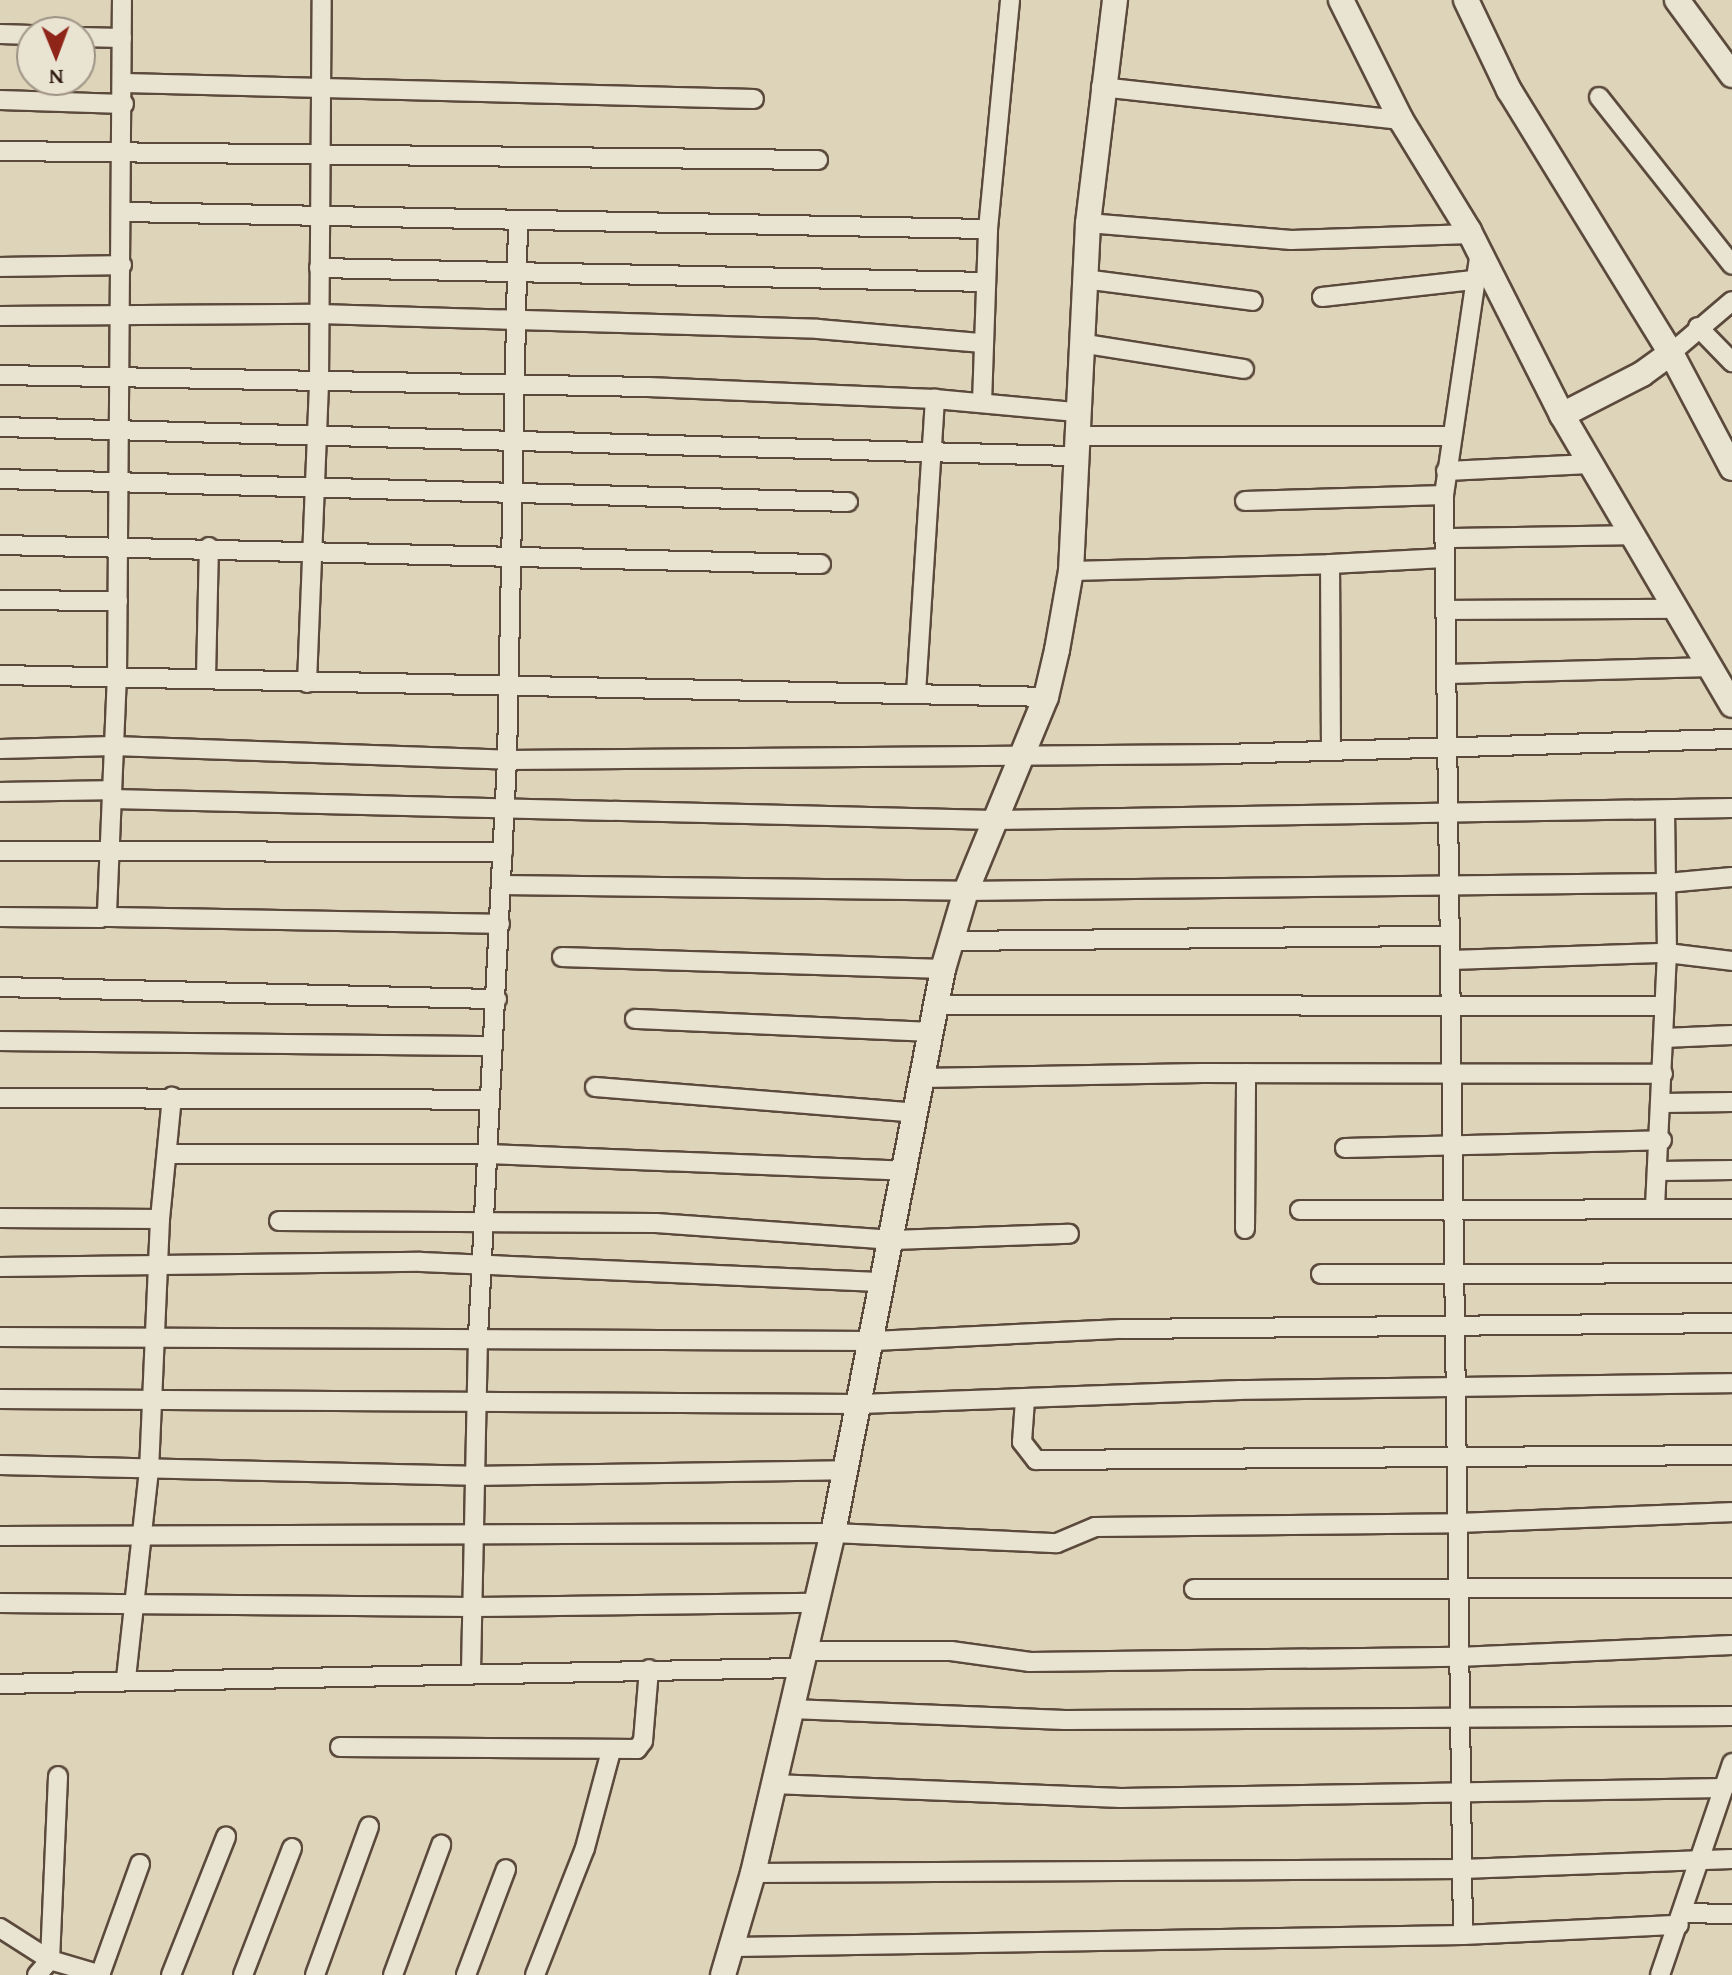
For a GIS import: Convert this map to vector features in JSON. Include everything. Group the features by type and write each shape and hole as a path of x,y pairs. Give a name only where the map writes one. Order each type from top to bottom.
{"street":[{"path":"105,917 117,677 125,154 122,0"},
{"path":"307,683 316,484 324,155 322,0"},
{"path":"982,403 988,229 1010,0"},
{"path":"723,1975 734,1947 753,1873 833,1533 874,1341 943,969 966,891 1046,697 1071,571 1075,435 1088,223 1101,87 1115,0"},
{"path":"1341,0 1401,120 1476,242 1562,415 1732,705"},
{"path":"1466,0 1509,90 1671,353 1732,468"},
{"path":"1677,0 1732,75"},
{"path":"96,37 122,38"},
{"path":"124,83 754,99"},
{"path":"1101,87 1401,120"},
{"path":"1599,97 1732,265"},
{"path":"0,100 124,104"},
{"path":"0,151 818,160"},
{"path":"124,212 988,229"},
{"path":"471,1671 478,1337 507,760 509,555 518,384 518,221"},
{"path":"1088,223 1291,240 1476,242"},
{"path":"1463,1935 1458,1657 1461,1523 1459,1324 1452,1077 1444,495 1449,436 1476,242"},
{"path":"0,267 122,265"},
{"path":"319,268 520,269 986,282"},
{"path":"1084,279 1253,301"},
{"path":"1322,297 1473,280"},
{"path":"1562,415 1642,374 1732,301"},
{"path":"0,316 319,314 818,329 982,343"},
{"path":"1698,327 1732,362"},
{"path":"1080,343 1244,369"},
{"path":"0,375 518,384 935,399 982,403 1075,435"},
{"path":"916,693 935,399"},
{"path":"0,427 934,451 1075,435 1449,436"},
{"path":"1446,471 1591,464"},
{"path":"0,479 316,484 848,502"},
{"path":"1245,501 1444,495"},
{"path":"1445,538 1634,535"},
{"path":"0,545 119,544 821,564"},
{"path":"206,677 209,547"},
{"path":"1071,571 1445,558"},
{"path":"1330,564 1331,751"},
{"path":"0,600 118,601"},
{"path":"1446,610 1675,609"},
{"path":"1447,674 1712,667"},
{"path":"0,675 1046,697"},
{"path":"0,749 113,746 507,760 1331,751 1448,745 1732,739"},
{"path":"0,792 994,820 1732,808"},
{"path":"1655,1207 1662,1140 1663,1006 1667,953 1665,810"},
{"path":"0,851 503,852"},
{"path":"501,885 966,891 1450,882 1667,883 1732,877"},
{"path":"0,917 500,924"},
{"path":"951,941 1450,936"},
{"path":"1451,960 1667,953 1732,961"},
{"path":"562,957 943,969"},
{"path":"0,987 497,999"},
{"path":"935,1005 1663,1006"},
{"path":"635,1019 929,1032"},
{"path":"1664,1038 1732,1035"},
{"path":"0,1041 493,1046"},
{"path":"922,1078 1246,1073 1452,1077 1663,1074"},
{"path":"1245,1229 1246,1073"},
{"path":"595,1087 916,1113"},
{"path":"126,1679 149,1470 160,1219 169,1154 172,1097"},
{"path":"0,1098 490,1100"},
{"path":"1663,1103 1732,1102"},
{"path":"1345,1148 1662,1140"},
{"path":"169,1154 488,1154 906,1171"},
{"path":"1660,1171 1732,1170"},
{"path":"1300,1210 1732,1209"},
{"path":"0,1218 160,1219"},
{"path":"279,1221 656,1223 893,1240 1069,1234"},
{"path":"0,1267 482,1264 885,1282"},
{"path":"1321,1274 1732,1273"},
{"path":"0,1337 874,1341 1122,1329 1732,1323"},
{"path":"0,1399 152,1403 476,1401 860,1404 1732,1383"},
{"path":"1025,1400 1022,1442 1036,1460 1732,1455"},
{"path":"0,1465 473,1476 845,1470"},
{"path":"0,1536 474,1537 833,1533 1062,1543 1095,1527 1461,1523 1732,1512"},
{"path":"1194,1589 1732,1588"},
{"path":"0,1603 472,1607 815,1603"},
{"path":"0,1684 649,1669 940,1650 1030,1662 1458,1657 1732,1645"},
{"path":"340,1747 611,1751 641,1746 649,1669"},
{"path":"791,1709 1065,1720 1732,1716"},
{"path":"535,1975 585,1848 611,1751"},
{"path":"1660,1975 1703,1860 1732,1763"},
{"path":"37,1975 50,1960 58,1776"},
{"path":"773,1784 1121,1798 1724,1788"},
{"path":"315,1975 369,1827"},
{"path":"171,1975 226,1837"},
{"path":"393,1975 441,1845"},
{"path":"243,1975 292,1848"},
{"path":"753,1873 1462,1869 1732,1859"},
{"path":"0,1928 50,1960 100,1975 140,1864"},
{"path":"466,1975 506,1869"},
{"path":"734,1947 1463,1935 1732,1914"}]}
